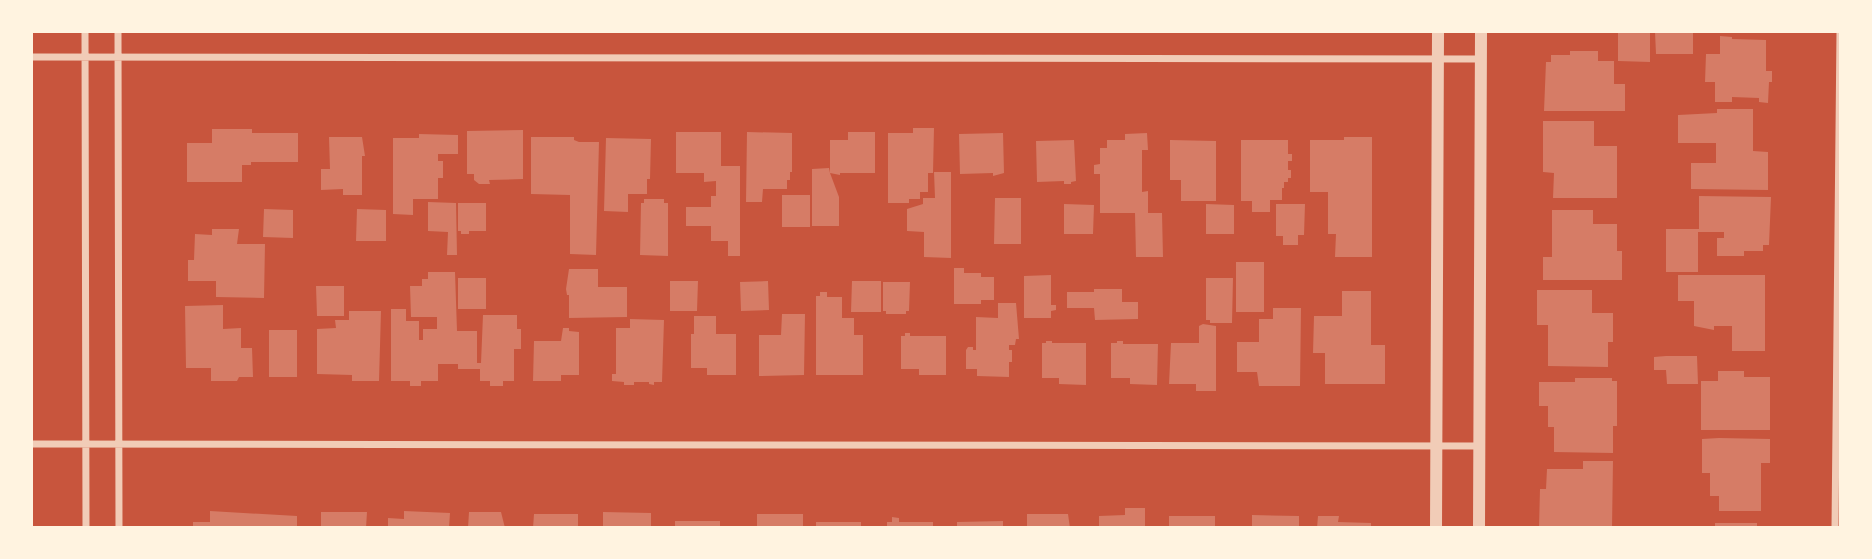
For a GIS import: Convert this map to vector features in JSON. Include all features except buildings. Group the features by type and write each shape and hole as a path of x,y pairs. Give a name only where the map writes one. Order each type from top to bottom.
{"street":[{"path":"85,32 86,527"},
{"path":"118,32 119,527"},
{"path":"1436,527 1438,32"},
{"path":"1479,527 1481,32"},
{"path":"1835,527 1840,32"},
{"path":"32,57 118,55 1481,59"},
{"path":"32,444 1479,446"}]}
